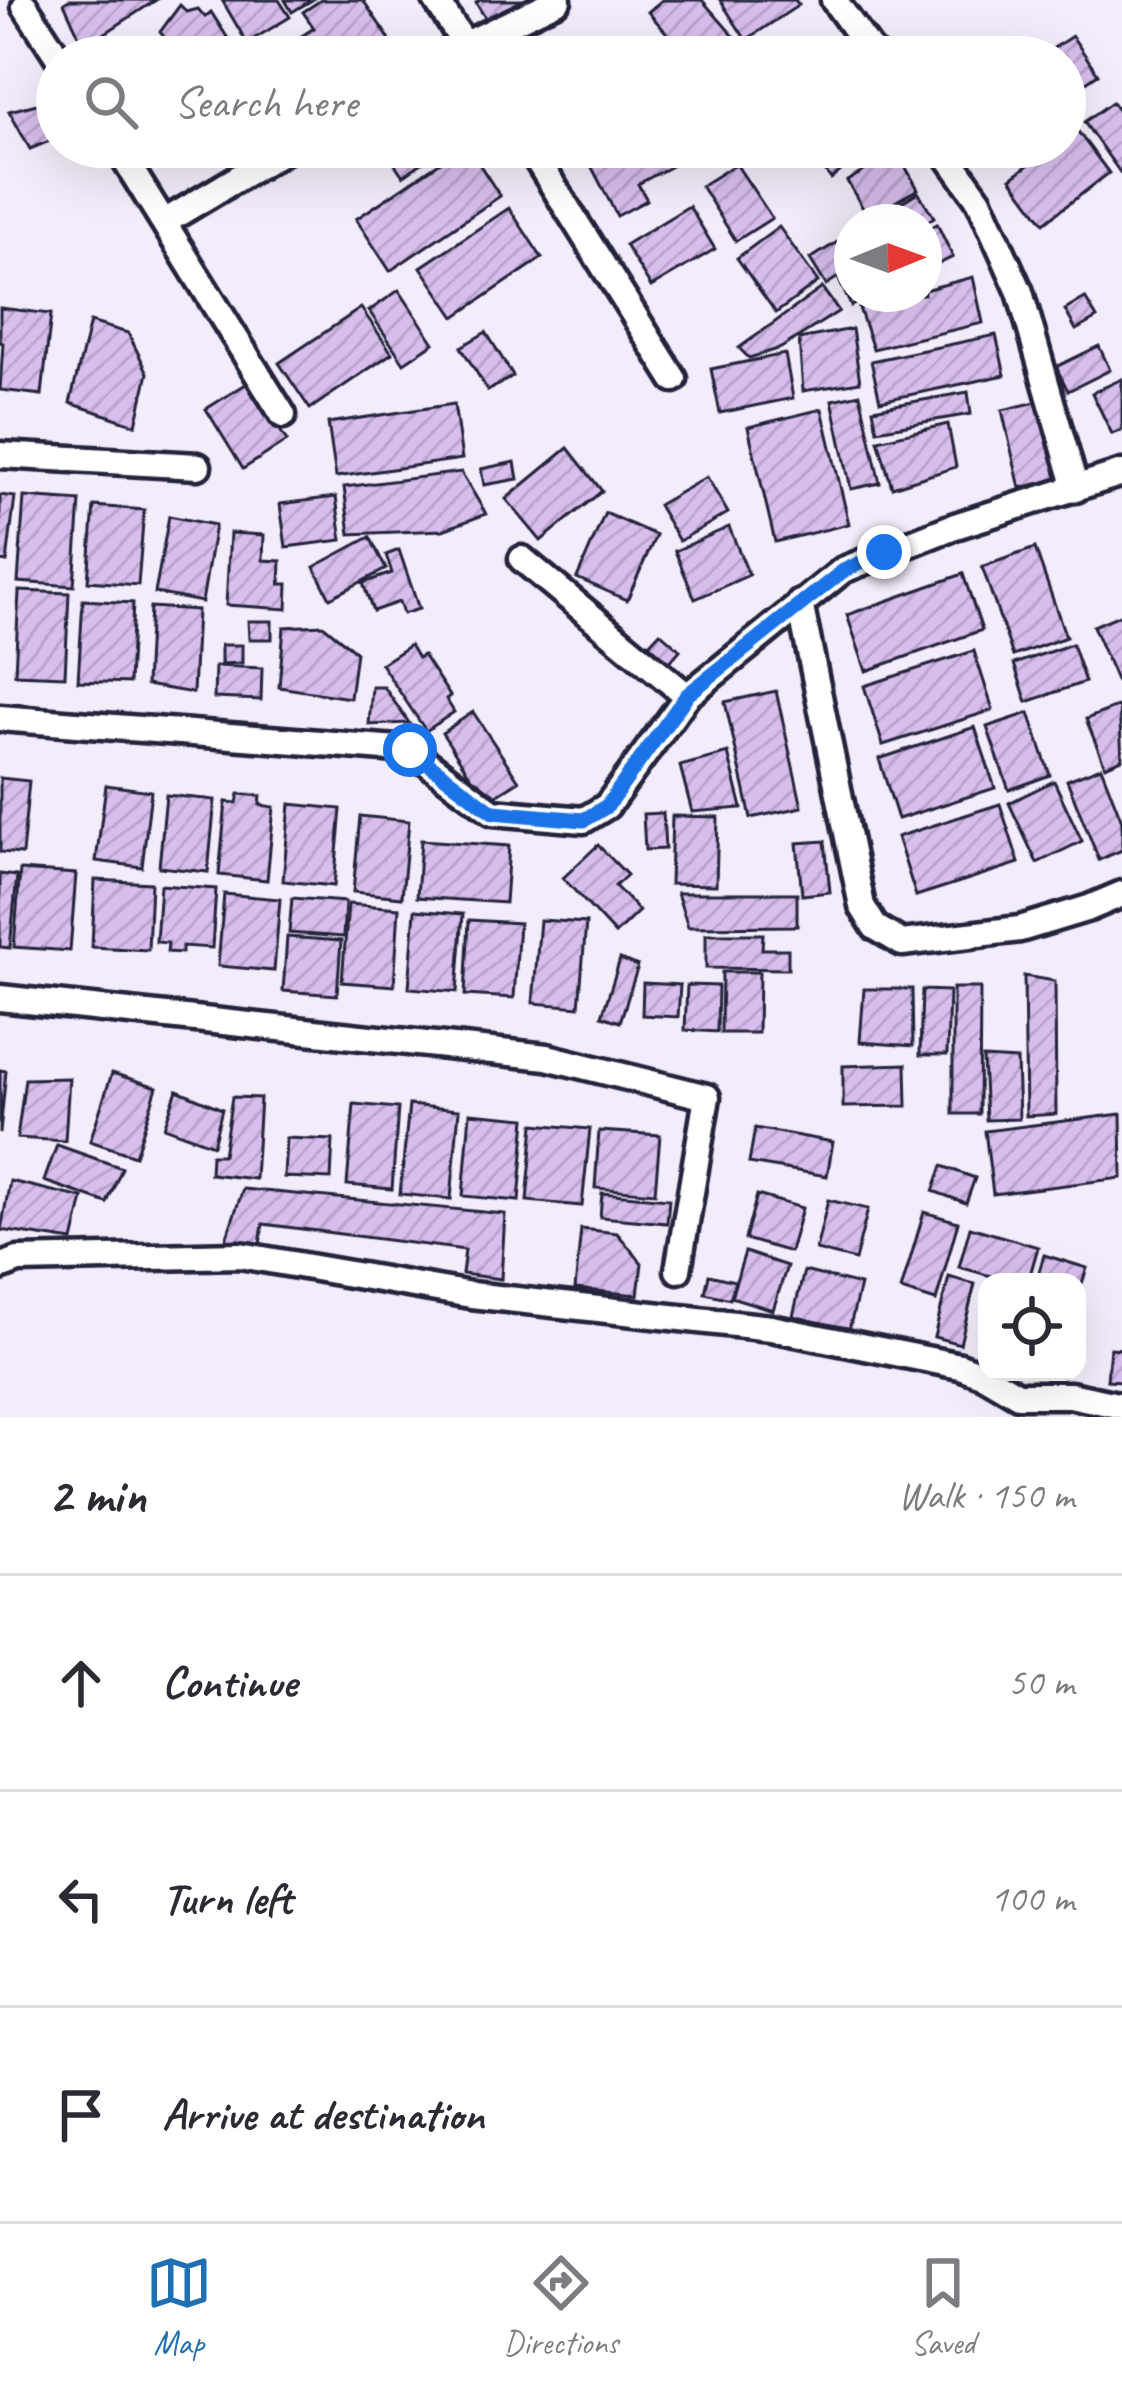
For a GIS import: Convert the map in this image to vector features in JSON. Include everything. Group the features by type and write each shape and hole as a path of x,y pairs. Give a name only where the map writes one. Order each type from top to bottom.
{"street":[{"path":"436,0 460,36"},
{"path":"494,36 558,0"},
{"path":"834,0 860,36"},
{"path":"25,6 44,36"},
{"path":"131,168 283,415"},
{"path":"166,221 255,168"},
{"path":"542,168 674,379"},
{"path":"956,168 979,200 1020,292 1076,489"},
{"path":"0,455 198,466"},
{"path":"0,718 410,750 493,812 584,820 607,806 687,695 843,571 884,552 1122,473"},
{"path":"522,560 687,695"},
{"path":"800,604 862,906 875,928 902,943 1020,929 1122,893"},
{"path":"0,998 547,1057 707,1097 678,1270"},
{"path":"0,1267 18,1260 240,1255 471,1295 770,1328 960,1366 1018,1395 1070,1394 1122,1406"}],"building":[{"path":"156,0 101,36 79,36 64,3"},
{"path":"222,0 279,0 290,17 259,36 243,36"},
{"path":"285,0 312,0 292,12"},
{"path":"321,0 363,0 387,36 302,36 314,28 303,12"},
{"path":"536,0 492,29 476,3"},
{"path":"662,0 702,0 734,36 669,36 648,12"},
{"path":"720,0 795,0 799,5 752,36 743,36"},
{"path":"180,5 187,12 198,9 205,17 211,12 226,36 163,36 160,32"},
{"path":"1086,56 1098,74 1086,82"},
{"path":"1112,102 1122,115 1122,175 1086,125"},
{"path":"36,104 36,147 30,149 9,111"},
{"path":"1086,142 1109,173 1044,223 1011,178 1024,168 1086,168"},
{"path":"432,168 482,168 500,196 390,271 356,219"},
{"path":"592,168 668,168 638,184 647,200 617,216"},
{"path":"730,168 739,168 772,218 736,241 701,186"},
{"path":"822,168 845,168 831,179"},
{"path":"869,168 906,168 918,189 891,204 860,204 847,181"},
{"path":"918,192 926,204 898,204"},
{"path":"689,206 715,249 651,287 625,245"},
{"path":"509,208 542,258 455,317 421,267"},
{"path":"779,227 818,282 776,313 737,258"},
{"path":"942,234 953,257 942,262"},
{"path":"834,244 834,280 826,285 810,259"},
{"path":"973,277 983,323 873,349 860,312 942,312 942,285"},
{"path":"822,288 837,312 781,348 749,358 739,348"},
{"path":"399,290 434,343 404,363 369,311"},
{"path":"1085,298 1097,318 1076,330 1065,310"},
{"path":"0,308 51,314 42,395 0,390"},
{"path":"361,308 392,353 310,409 279,363"},
{"path":"90,322 128,333 148,373 136,425 70,403"},
{"path":"852,329 860,382 803,391 799,339"},
{"path":"486,332 513,376 488,391 461,347"},
{"path":"996,335 1005,375 880,401 871,361"},
{"path":"1099,346 1110,370 1068,391 1056,367"},
{"path":"785,354 793,398 720,413 711,369"},
{"path":"1122,379 1122,430 1112,434 1092,393"},
{"path":"249,382 287,441 243,469 206,409"},
{"path":"968,392 971,414 877,430 873,409"},
{"path":"860,394 880,483 851,489 832,400"},
{"path":"1041,401 1058,479 1020,488 1002,410"},
{"path":"454,404 462,459 336,477 328,423"},
{"path":"822,409 849,524 775,542 748,427"},
{"path":"948,424 956,467 892,487 878,440"},
{"path":"568,448 602,491 541,541 506,499"},
{"path":"515,462 518,479 484,485 481,469"},
{"path":"461,472 486,514 443,530 350,534 344,487"},
{"path":"707,477 728,513 679,541 658,505"},
{"path":"0,495 15,497 7,562 0,561"},
{"path":"24,497 80,501 74,586 18,582"},
{"path":"336,497 342,540 286,547 280,504"},
{"path":"94,506 144,510 138,585 88,581"},
{"path":"605,513 656,535 627,600 577,578"},
{"path":"169,516 215,525 202,602 155,593"},
{"path":"729,527 749,575 695,599 675,551"},
{"path":"230,533 264,535 263,560 281,561 280,584 288,584 287,609 226,605"},
{"path":"370,537 386,569 330,598 314,567"},
{"path":"1035,548 1066,637 1013,656 982,567"},
{"path":"399,550 419,609 403,614 399,602 373,611 363,583 392,573 386,555"},
{"path":"963,574 982,630 866,671 847,615"},
{"path":"19,591 69,593 65,676 15,674"},
{"path":"83,600 133,603 129,683 78,681"},
{"path":"150,607 197,610 193,693 146,685"},
{"path":"1122,614 1122,677 1116,680 1093,626"},
{"path":"248,621 272,621 272,639 249,639"},
{"path":"323,625 356,652 350,698 279,687 284,627"},
{"path":"660,632 680,650 669,663 649,644"},
{"path":"1072,644 1085,682 1027,702 1014,664"},
{"path":"221,645 242,645 242,663 221,664"},
{"path":"410,645 418,658 423,655 450,696 446,699 454,712 426,731 381,664"},
{"path":"974,651 993,710 883,745 864,686"},
{"path":"215,666 262,668 261,700 214,698"},
{"path":"372,687 384,687 409,723 369,725"},
{"path":"776,691 802,807 751,818 725,702"},
{"path":"1119,706 1122,759 1105,766 1086,719"},
{"path":"473,712 519,781 487,801 442,733"},
{"path":"1029,713 1050,775 1009,790 987,727"},
{"path":"975,727 995,788 898,819 879,759"},
{"path":"728,753 742,808 692,812 680,766"},
{"path":"1101,767 1122,821 1122,850 1099,860 1067,780"},
{"path":"0,778 29,781 22,854 0,852"},
{"path":"1054,781 1082,841 1037,863 1009,803"},
{"path":"106,785 151,791 142,867 96,861"},
{"path":"239,794 261,796 260,805 274,807 267,880 219,875 226,802 237,803"},
{"path":"166,795 215,800 208,872 159,867"},
{"path":"290,804 341,809 334,886 283,881"},
{"path":"1000,804 1019,863 916,896 897,837"},
{"path":"663,813 665,849 645,850 643,814"},
{"path":"360,816 409,821 402,897 353,892"},
{"path":"672,816 718,817 716,885 670,884"},
{"path":"421,840 509,846 505,903 417,897"},
{"path":"825,841 830,892 802,895 797,843"},
{"path":"598,845 627,875 615,886 639,911 615,934 563,878"},
{"path":"20,870 76,874 70,951 14,947"},
{"path":"0,874 17,876 10,948 0,947"},
{"path":"95,880 151,883 148,950 92,947"},
{"path":"160,885 216,889 212,948 182,946 182,953 167,952 168,943 156,942"},
{"path":"677,893 797,893 797,926 688,927"},
{"path":"224,894 280,899 274,971 218,966"},
{"path":"292,898 345,902 343,937 289,933"},
{"path":"348,904 399,908 394,986 342,982"},
{"path":"415,910 463,914 457,992 409,988"},
{"path":"469,920 519,923 514,998 465,995"},
{"path":"540,920 586,923 579,1007 533,1003"},
{"path":"706,934 763,934 762,949 788,949 788,969 706,968"},
{"path":"287,937 341,941 337,995 283,991"},
{"path":"620,959 638,966 620,1022 602,1016"},
{"path":"722,972 759,972 758,1033 721,1033"},
{"path":"1024,976 1055,981 1056,1114 1026,1116"},
{"path":"643,983 680,985 678,1017 642,1015"},
{"path":"687,985 718,986 717,1032 685,1030"},
{"path":"953,988 980,988 979,1114 953,1114"},
{"path":"864,989 912,989 913,1046 860,1042"},
{"path":"922,990 949,991 947,1055 920,1055"},
{"path":"983,1058 1017,1060 1019,1119 986,1120"},
{"path":"906,1064 907,1106 843,1107 843,1066"},
{"path":"0,1070 6,1071 0,1133"},
{"path":"112,1073 157,1087 135,1156 90,1141"},
{"path":"69,1078 65,1141 17,1138 25,1079"},
{"path":"177,1090 222,1109 213,1145 164,1127"},
{"path":"232,1097 260,1098 255,1179 210,1174 211,1155 223,1155"},
{"path":"354,1104 398,1108 392,1189 347,1185"},
{"path":"409,1105 459,1110 451,1199 400,1194"},
{"path":"470,1113 526,1118 519,1201 463,1196"},
{"path":"1121,1114 1122,1178 993,1194 985,1131"},
{"path":"534,1124 590,1129 582,1206 527,1201"},
{"path":"755,1128 833,1142 827,1176 749,1163"},
{"path":"599,1131 660,1135 655,1193 595,1188"},
{"path":"286,1138 333,1140 331,1179 284,1177"},
{"path":"57,1145 122,1168 107,1203 44,1181"},
{"path":"942,1166 975,1178 966,1203 933,1191"},
{"path":"10,1181 83,1198 73,1241 1,1230"},
{"path":"243,1189 505,1214 501,1279 462,1274 465,1250 263,1224 259,1252 223,1248"},
{"path":"602,1193 669,1199 667,1223 600,1217"},
{"path":"757,1195 802,1208 790,1252 745,1239"},
{"path":"828,1200 868,1209 855,1260 816,1250"},
{"path":"924,1212 958,1222 936,1301 901,1290"},
{"path":"970,1227 1038,1247 1031,1273 980,1273 959,1267"},
{"path":"581,1229 617,1233 642,1263 638,1295 575,1289"},
{"path":"745,1252 787,1266 773,1310 731,1297"},
{"path":"1044,1255 1087,1268 1085,1273 1039,1273"},
{"path":"804,1271 860,1285 849,1330 793,1316"},
{"path":"709,1275 735,1281 730,1299 705,1293"},
{"path":"949,1277 975,1284 960,1344 934,1337"},
{"path":"1110,1348 1122,1349 1122,1381 1107,1380"}],"route":[{"path":"410,750 493,812 584,820 607,806 687,695 843,571 884,552"}]}
